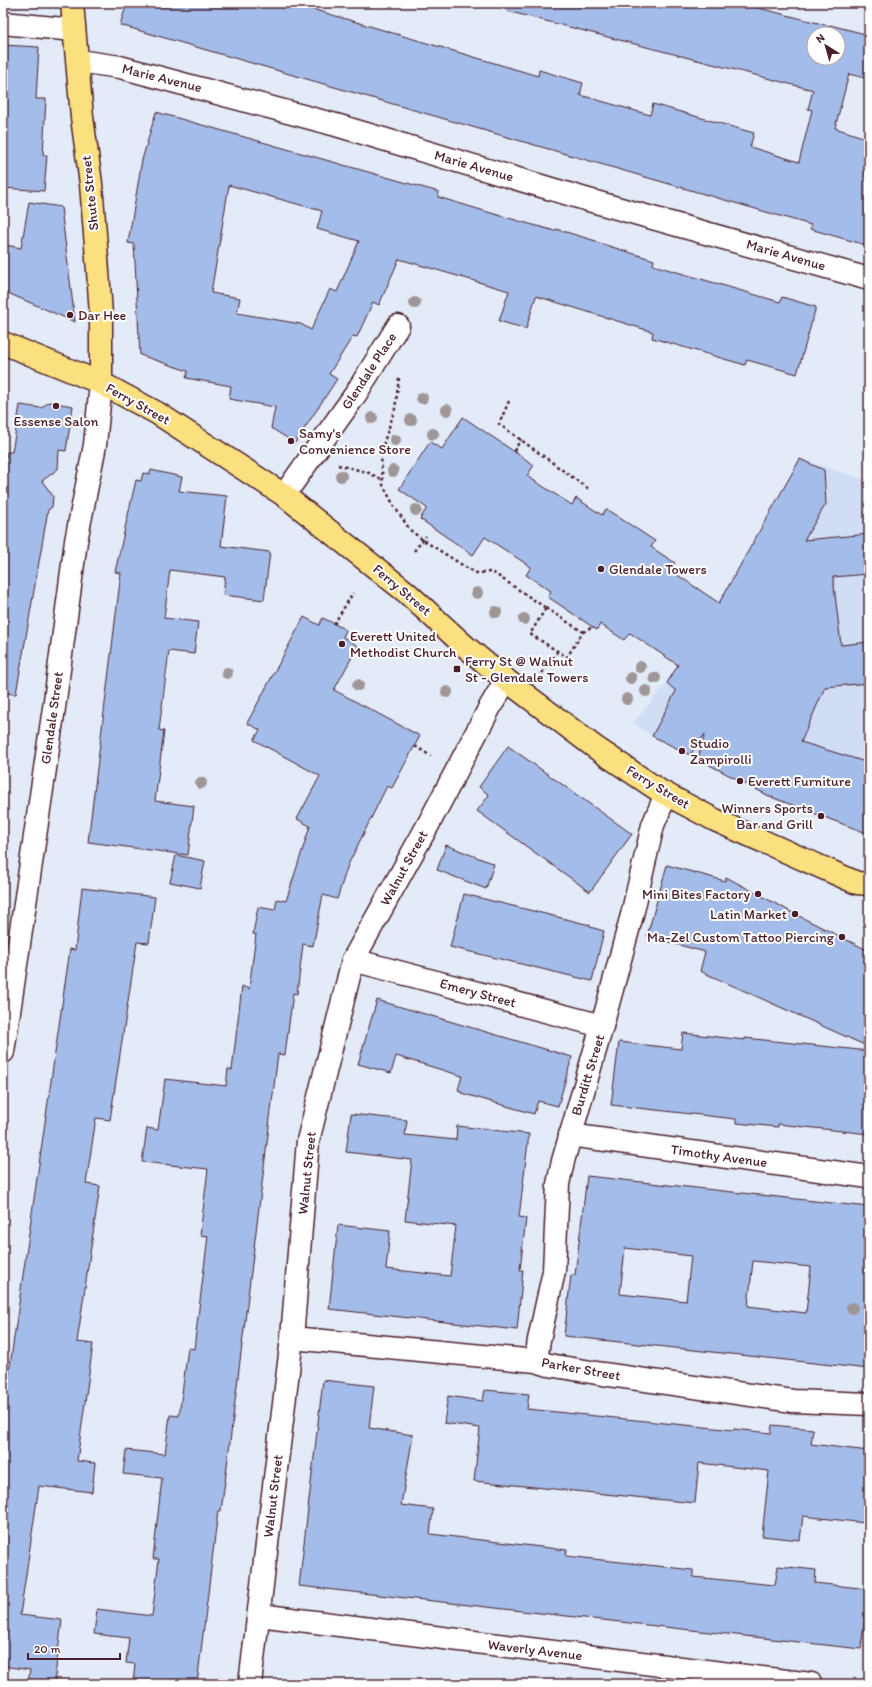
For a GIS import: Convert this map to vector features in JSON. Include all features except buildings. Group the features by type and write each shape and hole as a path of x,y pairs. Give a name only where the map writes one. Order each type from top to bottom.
{"main road":[{"name":"Shute Street","path":"72,3 82,117 91,184 101,308 101,383"},
{"name":"Ferry Street","path":"3,343 101,383 157,413 284,495 406,592 466,647 506,680 596,748 666,794 715,820 865,887"}],"street":[{"path":"3,23 74,30"},
{"name":"Marie Avenue","path":"78,61 120,67 336,124 585,199 869,279"},
{"name":"Glendale Place","path":"284,495 355,395 398,326"},
{"name":"Glendale Street","path":"3,1052 55,700 76,541 95,445 101,383"},
{"name":"Walnut Street","path":"250,1684 292,1338 308,1141 353,960 428,826 490,707 506,680"},
{"name":"Burditt Street","path":"536,1361 554,1271 558,1184 570,1135 602,1026 632,915 653,825 666,794"},
{"name":"Emery Street","path":"353,960 602,1026"},
{"name":"Timothy Avenue","path":"570,1135 869,1177"},
{"name":"Parker Street","path":"292,1338 536,1361 549,1365 603,1374 793,1400 869,1404"},
{"name":"Waverly Avenue","path":"259,1615 811,1684"}],"path":[{"path":"401,371 395,409 381,456 382,480 383,485 398,512 410,530 475,573 492,572 583,632"},
{"path":"509,401 499,424 590,490"},
{"path":"514,451 521,439"},
{"path":"311,456 367,472 382,480"},
{"path":"414,551 426,536"},
{"path":"334,624 352,593"},
{"path":"546,608 530,634 566,657 583,632 593,627"},
{"path":"415,746 431,756"}],"shaded area":[{"path":"800,459 869,481 869,834 774,799 652,736 633,723 667,683 730,583"}],"place":[{"name":"Dar Hee","path":"70,315"},
{"name":"Essense Salon","path":"56,406"},
{"name":"Samy's Convenience Store","path":"291,441"},
{"name":"Glendale Towers","path":"601,569"},
{"name":"Everett United Methodist Church","path":"342,644"},
{"name":"Ferry St @ Walnut St - Glendale Towers","path":"457,669"},
{"name":"Studio Zampirolli","path":"682,751"},
{"name":"Everett Furniture","path":"740,781"},
{"name":"Winners Sports Bar and Grill","path":"821,816"},
{"name":"Mini Bites Factory","path":"758,894"},
{"name":"Latin Market","path":"795,914"},
{"name":"Ma-Zel Custom Tattoo Piercing","path":"842,937"}]}
